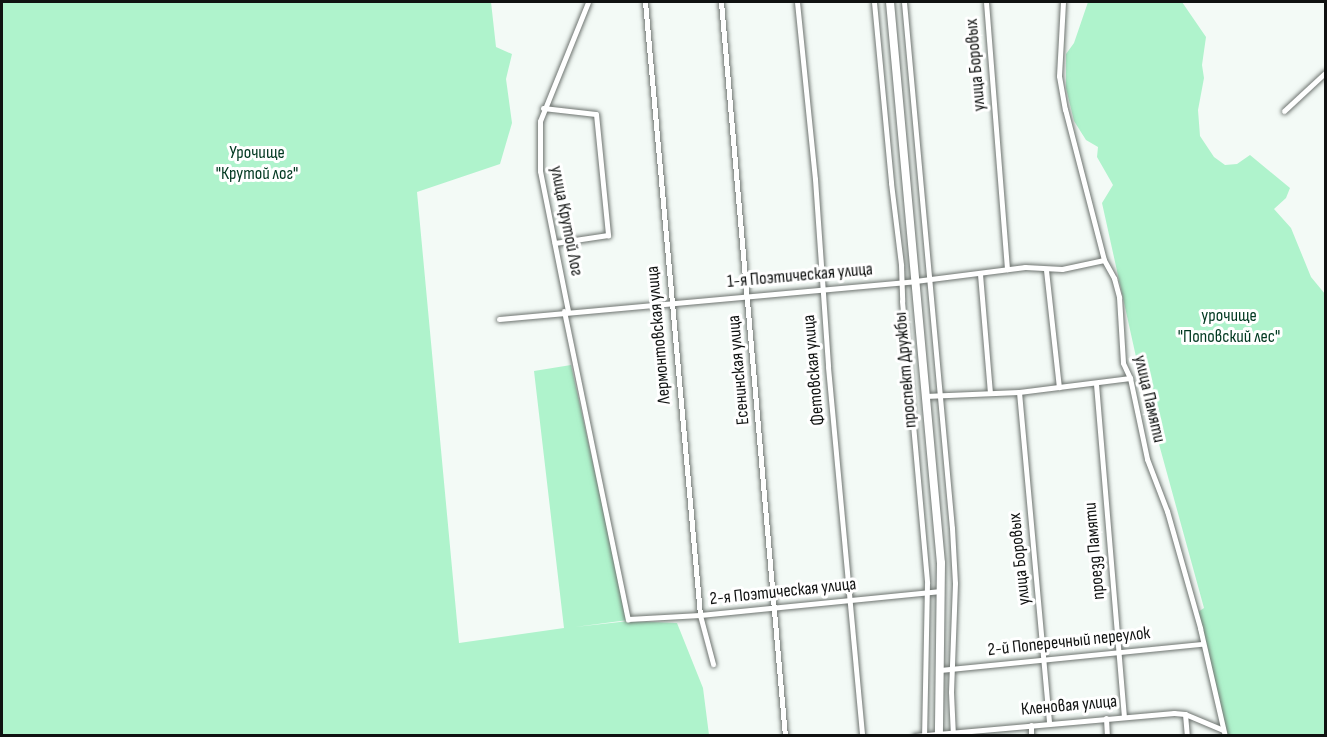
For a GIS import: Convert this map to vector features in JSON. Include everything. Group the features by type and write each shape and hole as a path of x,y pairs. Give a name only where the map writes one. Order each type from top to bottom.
{"main road":[{"name":"проспект Дружбы","path":"890,2 941,591 938,734"}],"street":[{"name":"улица Крутой Лог","path":"588,2 543,108 540,121 539,163 566,311 628,619"},
{"name":"Лермонтовская улица","path":"645,2 700,615 713,664"},
{"name":"Есенинская улица","path":"721,2 776,608 785,735"},
{"name":"Фетовская улица","path":"797,2 815,179 862,735"},
{"path":"874,2 902,282 927,592 924,735"},
{"path":"904,2 955,583 951,669 952,734"},
{"name":"улица Боровых","path":"986,2 1007,269"},
{"name":"улица Памяти","path":"1063,2 1059,76 1073,147 1104,260 1114,278 1119,297 1123,363 1130,378 1147,459 1167,511 1214,684 1224,733"},
{"path":"1284,111 1326,72"},
{"path":"543,108 596,114 608,235 555,243"},
{"name":"1-я Поэтическая улица","path":"499,319 566,311 915,281 1025,267 1046,270 1104,260"},
{"path":"1046,270 1059,387"},
{"path":"980,274 990,392"},
{"path":"925,396 1019,392 1130,378"},
{"name":"проезд Памяти","path":"1096,384 1124,716"},
{"name":"улица Боровых","path":"1019,392 1049,723"},
{"name":"2-я Поэтическая улица","path":"628,619 700,615 941,591"},
{"name":"2-й Поперечный переулок","path":"940,670 1202,644"},
{"path":"1185,714 1187,735"},
{"name":"Кленовая улица","path":"915,735 952,734 1124,716 1185,714 1224,733"},
{"path":"1106,718 1107,735"},
{"path":"1031,725 1031,735"}],"green space":[{"name":"Урочище \"Крутой лог\"","path":"2,2 491,2 496,47 512,54 506,79 512,123 500,164 417,192 459,643 564,628 534,371 571,365 628,620 575,627 629,621 677,623 703,688 709,735 2,735"},
{"name":"урочище \"Поповский лес\"","path":"1088,2 1182,2 1206,37 1202,65 1204,78 1198,110 1200,136 1214,157 1225,165 1237,164 1250,155 1290,188 1286,198 1274,209 1291,228 1311,277 1325,294 1325,735 1227,735 1195,614 1204,608 1140,375 1102,203 1113,185 1097,157 1098,147 1086,140 1074,121 1066,88 1066,54 1074,43"}]}
